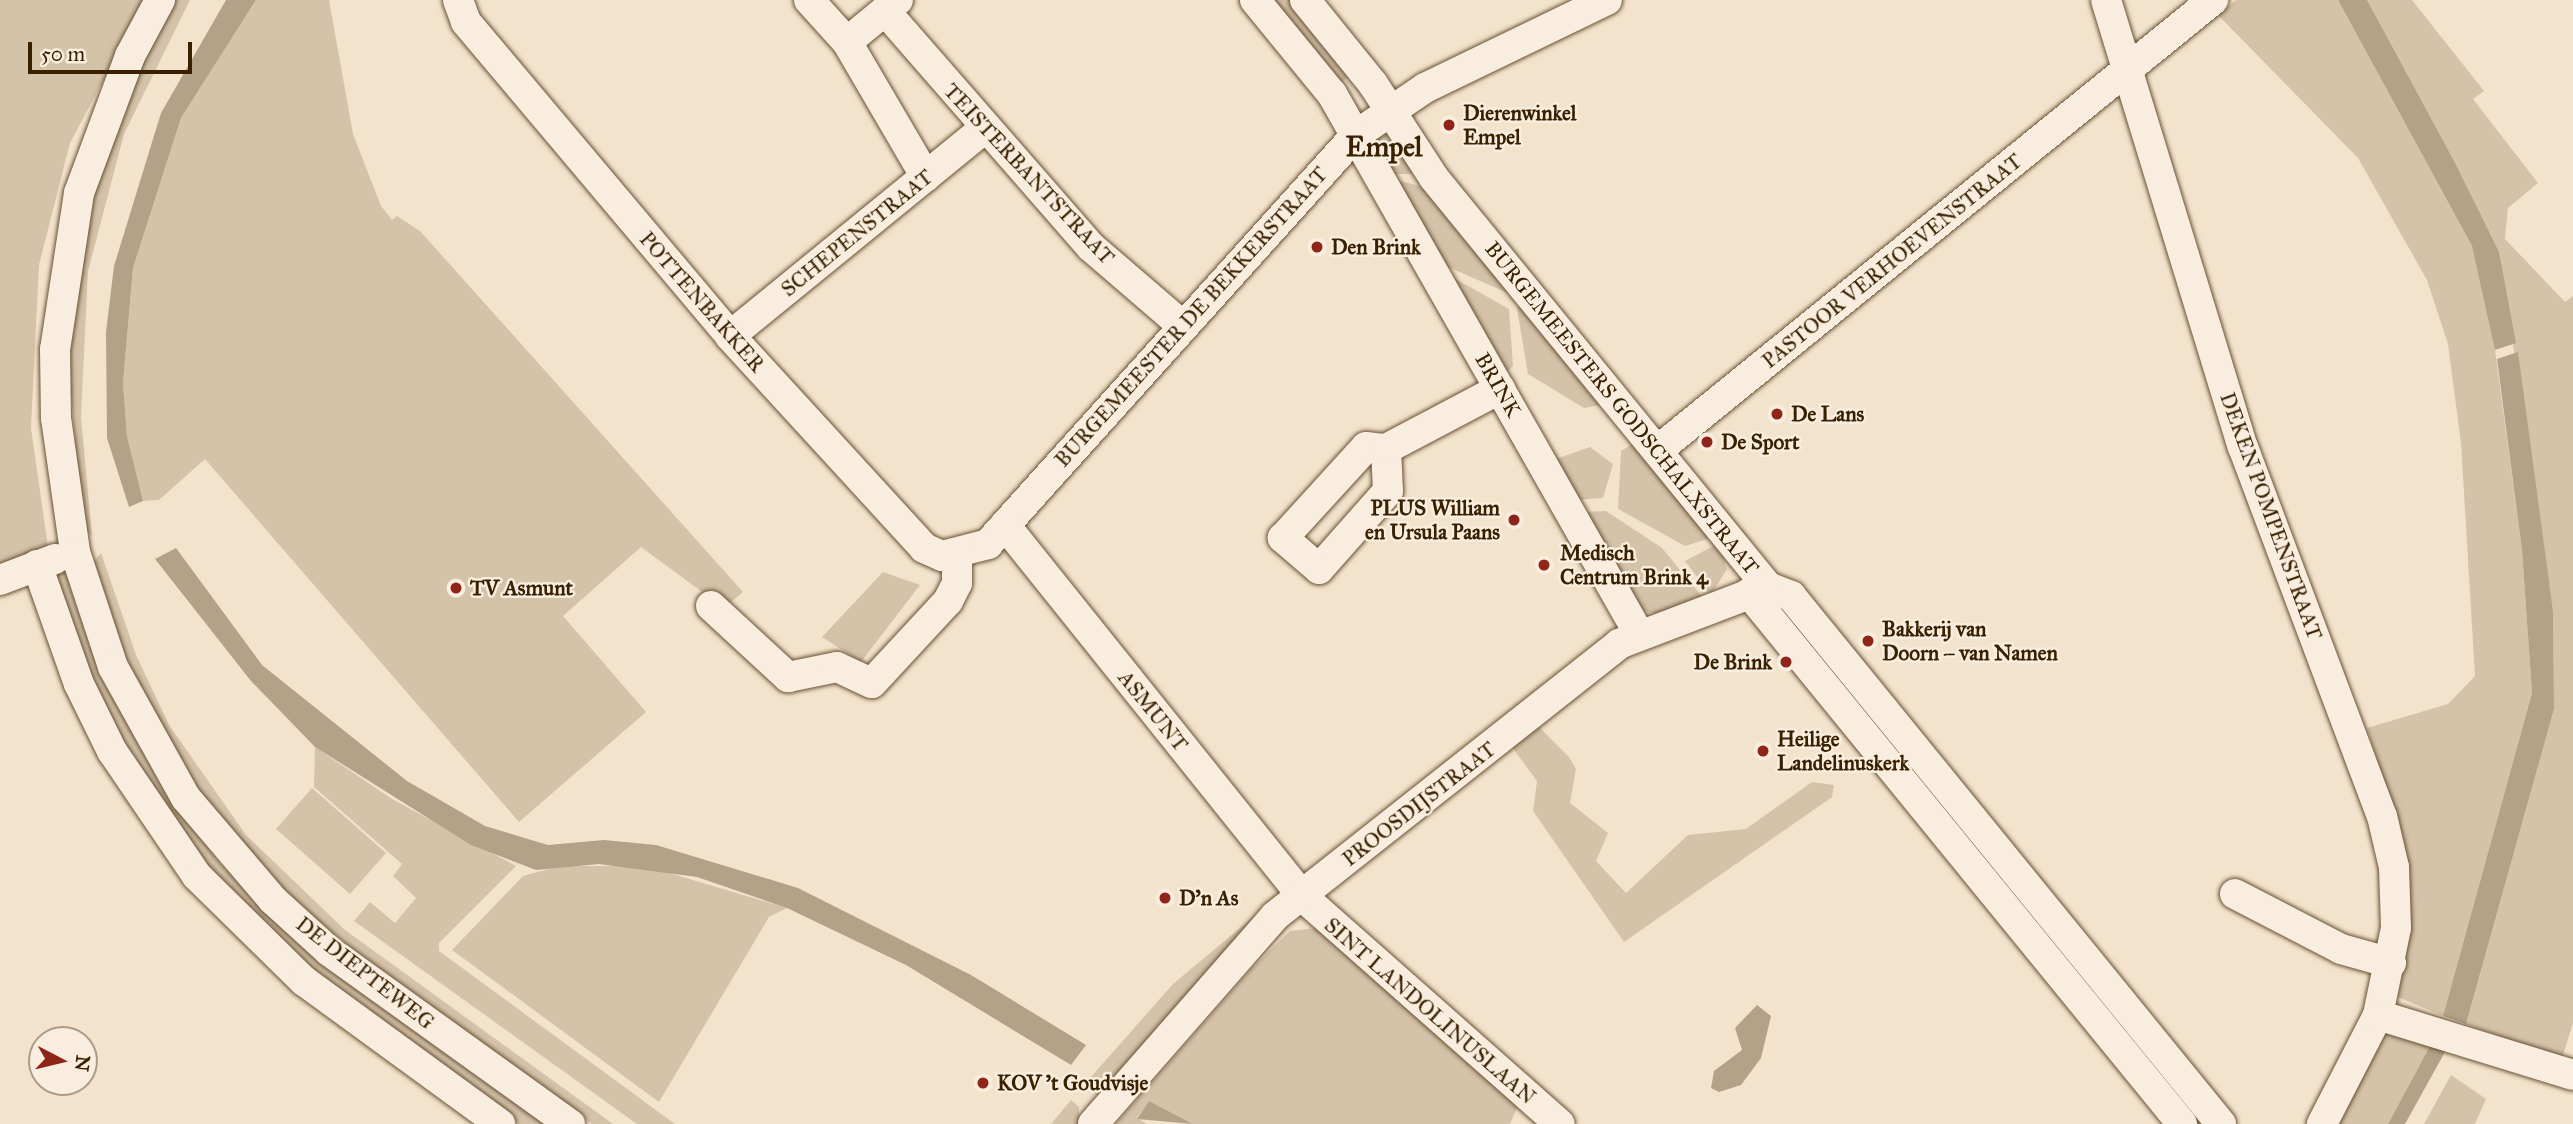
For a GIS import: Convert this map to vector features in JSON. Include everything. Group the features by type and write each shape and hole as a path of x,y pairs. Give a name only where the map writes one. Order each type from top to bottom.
{"street":[{"name":"DE DIEPTEWEG","path":"160,0 100,127 63,268 56,418 75,552 119,678 186,798 227,851 329,951 570,1124"},
{"path":"809,0 847,42 926,177"},
{"path":"1255,0 1332,94 1356,135"},
{"name":"BURGEMEESTERS GODSCHALXSTRAAT","path":"1305,0 1389,109 1434,178 1658,450 1759,590 1984,883 2182,1124"},
{"name":"BURGEMEESTER DE BEKKERSTRAAT","path":"1005,525 1356,135 1389,109 1607,0"},
{"name":"DEKEN POMPENSTRAAT","path":"2106,0 2244,447 2382,816 2394,867 2391,963 2378,1015 2322,1124"},
{"name":"PASTOOR VERHOEVENSTRAAT","path":"1658,450 2213,0"},
{"path":"847,42 892,6"},
{"name":"TEISTERBANTSTRAAT","path":"892,6 984,129 1091,247 1183,326"},
{"name":"POTTENBAKKER","path":"462,11 730,336 923,548 957,556"},
{"name":"SCHEPENSTRAAT","path":"730,336 984,129"},
{"name":"BRINK","path":"1356,135 1639,635"},
{"path":"1386,449 1500,389"},
{"path":"711,606 788,677 837,667 872,683 948,601 957,583 957,556 988,544 1005,525"},
{"name":"ASMUNT","path":"1005,525 1302,896"},
{"path":"0,580 75,552"},
{"name":"DE DIEPTEWEG","path":"37,565 79,684 112,751 197,876 304,981 500,1124"},
{"name":"BURGEMEESTERS GODSCHALXSTRAAT","path":"1759,590 1791,596 2221,1124"},
{"name":"PROOSDIJSTRAAT","path":"1093,1124 1237,955 1302,896 1619,644 1759,590"},
{"path":"1984,883 2009,864"},
{"path":"2235,894 2341,948 2391,963"},
{"name":"SINT LANDOLINUSLAAN","path":"1302,896 1560,1124"},
{"path":"2378,1015 2573,1075"}],"shaded area":[{"path":"0,0 146,0 70,143 39,265 31,428 48,547 0,567"},
{"path":"175,0 190,0 124,134 88,271 81,416 92,536 83,527 67,349 91,195 141,61"},
{"path":"226,0 256,0 181,118 133,268 123,383 127,436 143,501 129,507 107,438 106,332 114,266 161,113"},
{"path":"256,0 329,0 353,134 381,206 392,220 397,216 420,231 743,592 724,608 641,547 563,616 646,712 519,822 205,459 159,500 143,501 127,436 123,383 133,268 181,118"},
{"path":"1265,0 1296,0 1355,72 1336,87"},
{"path":"2236,0 2338,0 2472,246 2490,313 2522,550 2532,693 2443,1016 2398,997 2403,969 2390,799 2367,728 2448,704 2475,676 2461,443 2448,344 2427,280 2358,158 2218,15"},
{"path":"2338,0 2367,0 2455,163 2499,252 2516,343 2495,350 2472,246"},
{"path":"2367,0 2412,0 2484,91 2473,99 2538,183 2508,208 2505,239 2565,302 2573,296 2573,1023 2562,1058 2466,1024 2554,709 2553,611 2499,252"},
{"path":"1382,132 1417,174 1388,174 1371,144"},
{"path":"1401,181 1430,189 1510,294 1439,263 1394,184"},
{"path":"1454,278 1509,309 1513,366 1504,375"},
{"path":"1522,302 1606,404 1584,408 1528,374 1517,309"},
{"path":"2518,352 2553,611 2554,709 2466,1024 2443,1016 2532,693 2522,550 2497,359"},
{"path":"1636,442 1714,537 1685,546 1618,509 1621,451"},
{"path":"1590,447 1613,464 1603,498 1575,500 1553,460"},
{"path":"1606,511 1662,548 1704,599 1659,614 1642,611 1583,512"},
{"path":"1719,543 1727,569 1711,595 1685,561"},
{"path":"176,548 262,665 407,781 485,826 548,845 604,840 656,845 798,888 971,975 1086,1045 1071,1065 906,965 787,908 697,877 599,864 536,870 471,845 315,747 251,681 155,559"},
{"path":"101,553 136,655 169,725 246,835 345,930 613,1124 592,1124 338,938 282,888 197,790 125,661 92,564"},
{"path":"52,568 69,575 102,672 136,740 217,860 265,911 548,1124 519,1124 401,1037 313,970 207,868 123,746 89,679"},
{"path":"883,572 920,585 861,662 822,637"},
{"path":"1535,723 1569,757 1576,769 1570,803 1608,833 1596,861 1626,893 1688,835 1746,829 1812,782 1834,785 1832,797 1624,942 1533,811 1537,781 1509,743"},
{"path":"315,747 392,799 516,866 439,943 439,951 675,1124 637,1124 354,921 370,902 395,923 416,898 393,876 402,864 314,787"},
{"path":"312,788 386,853 350,894 276,829"},
{"path":"560,866 646,866 787,908 769,917 659,1102 452,950 523,876"},
{"path":"1276,898 1101,1097 1083,1086 1173,984"},
{"path":"1316,928 1519,1103 1510,1124 1193,1124 1149,1101 1137,1118 1147,1124 1116,1124 1253,967 1290,931"},
{"path":"1757,1005 1771,1016 1761,1058 1741,1085 1719,1092 1711,1088 1714,1071 1742,1050 1735,1028"},
{"path":"2387,1030 2431,1044 2388,1124 2335,1124"},
{"path":"2431,1044 2445,1052 2405,1124 2388,1124"},
{"path":"2451,1075 2486,1099 2475,1124 2424,1124"},
{"path":"1071,1100 1079,1107 1079,1124 1051,1124"},
{"path":"1149,1101 1193,1124 1137,1119"}],"place":[{"name":"Dierenwinkel Empel","path":"1449,125"},
{"name":"Den Brink","path":"1317,247"},
{"name":"De Lans","path":"1777,414"},
{"name":"De Sport","path":"1707,442"},
{"name":"PLUS William en Ursula Paans","path":"1514,520"},
{"name":"Medisch Centrum Brink 4","path":"1544,565"},
{"name":"TV Asmunt","path":"456,588"},
{"name":"Bakkerij van Doorn – van Namen","path":"1868,641"},
{"name":"De Brink","path":"1786,662"},
{"name":"Heilige Landelinuskerk","path":"1763,751"},
{"name":"D'n As","path":"1165,898"},
{"name":"KOV 't Goudvisje","path":"983,1083"}],"district":[{"name":"Empel","path":"1384,147"}]}
